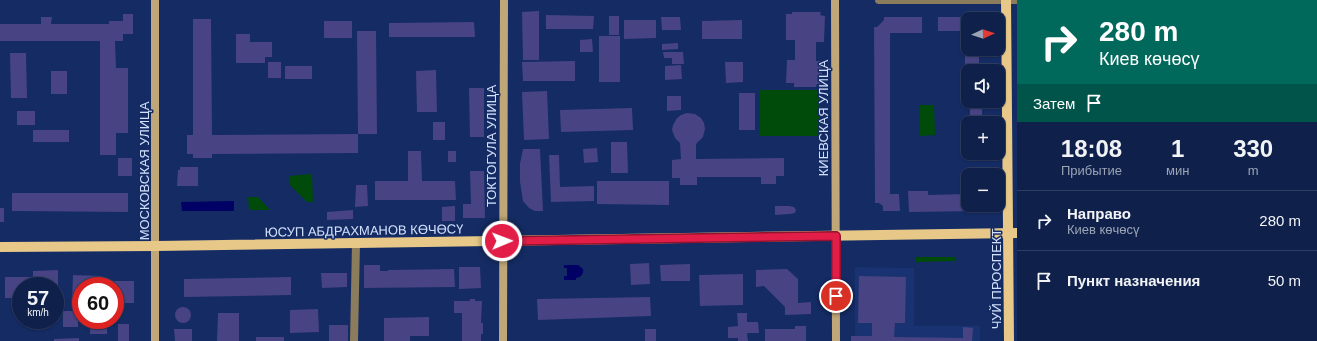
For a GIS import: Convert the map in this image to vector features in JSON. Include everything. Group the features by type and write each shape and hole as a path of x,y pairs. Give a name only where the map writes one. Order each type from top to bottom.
{"main road":[{"name":"МОСКОВСКАЯ УЛИЦА","path":"155,0 155,341"},
{"name":"ТОКТОГУЛА УЛИЦА","path":"502,341 504,0"},
{"name":"КИЕВСКАЯ УЛИЦА","path":"835,0 836,341"},
{"name":"ЧУЙ ПРОСПЕКТ","path":"1006,0 1013,233 1009,341"},
{"name":"ЮСУП АБДРАХМАНОВ КӨЧӨСҮ","path":"0,247 1013,233"}],"street":[{"path":"879,0 1017,0"},
{"path":"354,341 356,243"}],"shaded area":[{"path":"234,201 234,211 182,211 181,202"},
{"path":"564,265 578,265 583,269 583,274 576,278 576,280 564,280 564,276 567,276 567,268 564,268"},
{"path":"855,267 914,268 914,326 980,326 980,341 855,341"}],"green space":[{"path":"760,90 820,90 820,136 760,136"},
{"path":"919,105 934,105 935,135 920,136"},
{"path":"312,174 313,202 307,202 290,185 289,176"},
{"path":"248,197 258,197 270,210 249,210"},
{"path":"916,257 955,257 955,261 916,262"}],"building":[{"path":"539,11 539,60 523,60 522,12"},
{"path":"792,12 821,12 820,15 825,16 824,42 816,42 816,61 822,61 822,84 817,84 816,87 794,87 794,83 786,83 787,60 795,60 795,40 786,40 786,14 792,14"},
{"path":"123,14 133,14 133,34 123,34 123,41 115,41 116,68 128,68 128,133 116,133 116,155 100,155 100,41 0,41 0,24 41,24 41,17 52,17 51,24 109,24 109,21 123,21"},
{"path":"546,15 594,16 593,29 546,29"},
{"path":"609,16 619,16 619,35 609,35"},
{"path":"661,17 680,17 681,30 662,30"},
{"path":"884,17 922,17 922,33 890,33 890,194 899,194 900,211 883,211 883,206 879,203 875,203 874,27 877,27 884,20"},
{"path":"938,17 961,17 961,31 938,31"},
{"path":"193,19 211,19 212,135 358,134 358,153 212,154 212,158 193,158 193,154 187,154 187,135 193,135"},
{"path":"624,20 656,20 656,38 624,39"},
{"path":"742,20 742,39 702,39 702,21"},
{"path":"324,21 352,21 352,38 324,38"},
{"path":"474,22 475,37 389,37 389,23"},
{"path":"357,31 376,31 377,134 358,134"},
{"path":"236,34 250,34 250,42 272,42 272,57 265,57 265,63 236,63"},
{"path":"599,36 620,36 620,82 599,82"},
{"path":"592,39 593,52 580,52 580,40"},
{"path":"678,43 678,49 662,50 662,44"},
{"path":"663,52 683,52 684,64 672,64 672,58 664,58"},
{"path":"10,53 26,53 27,98 11,98"},
{"path":"965,56 979,56 979,64 965,64"},
{"path":"575,61 575,81 523,81 522,62"},
{"path":"268,62 281,62 281,78 268,78"},
{"path":"725,62 743,62 743,82 726,83"},
{"path":"681,65 682,79 665,80 665,66"},
{"path":"285,66 312,66 312,79 285,79"},
{"path":"436,70 437,112 417,112 416,71"},
{"path":"51,71 67,71 67,94 51,94"},
{"path":"469,88 484,88 484,137 470,137"},
{"path":"547,91 549,139 524,140 522,92"},
{"path":"739,93 755,93 755,130 739,130"},
{"path":"667,96 681,96 681,110 667,111"},
{"path":"632,108 633,130 561,132 560,110"},
{"path":"970,108 982,108 982,116 970,116"},
{"path":"17,111 35,111 35,125 17,125"},
{"path":"687,113 695,114 701,118 704,123 705,129 703,137 696,144 696,159 784,158 784,176 776,176 776,184 761,184 761,177 697,177 697,185 680,185 680,178 672,178 672,160 681,159 680,143 675,138 672,130 677,118"},
{"path":"433,122 445,122 445,140 433,140"},
{"path":"33,130 69,130 69,142 33,142"},
{"path":"611,142 627,142 628,173 611,173"},
{"path":"597,148 598,162 584,163 583,149"},
{"path":"523,149 540,149 543,211 535,211 529,208 523,201 520,182 520,164"},
{"path":"408,151 421,151 422,181 455,181 456,200 375,200 375,181 408,181"},
{"path":"448,151 456,151 456,162 448,162"},
{"path":"549,155 559,155 560,187 594,186 594,201 551,202"},
{"path":"118,158 132,158 132,176 118,176"},
{"path":"180,167 198,167 198,186 177,186 178,170 180,170"},
{"path":"470,171 484,171 485,218 463,218 463,204 471,204"},
{"path":"597,181 669,181 669,205 597,204"},
{"path":"356,185 367,185 368,206 355,207"},
{"path":"908,191 928,191 928,195 961,194 961,211 909,212"},
{"path":"12,193 128,193 128,212 12,211"},
{"path":"455,206 455,221 442,221 442,207"},
{"path":"775,206 789,206 794,207 796,210 795,213 775,215"},
{"path":"0,208 4,208 4,222 0,222"},
{"path":"353,210 353,219 327,220 327,212"},
{"path":"649,263 650,284 631,285 630,264"},
{"path":"690,264 690,281 661,281 660,265"},
{"path":"364,265 380,265 380,271 454,269 455,287 364,288"},
{"path":"459,267 480,267 481,288 459,289"},
{"path":"787,269 798,279 798,303 811,302 811,314 785,315 785,307 764,286 756,287 756,270"},
{"path":"58,270 58,277 33,277 33,271"},
{"path":"321,273 347,273 347,287 322,288"},
{"path":"743,274 743,305 700,306 699,275"},
{"path":"73,275 102,276 102,277 73,277"},
{"path":"859,276 906,277 905,323 895,323 894,337 963,338 963,327 973,328 972,341 851,341 851,336 872,336 872,323 858,323"},
{"path":"5,277 12,277 12,298 5,298"},
{"path":"291,277 291,295 184,297 184,279"},
{"path":"124,281 134,281 134,303 124,303"},
{"path":"650,297 651,316 538,320 537,299"},
{"path":"470,299 482,301 481,323 483,323 483,334 481,334 481,341 462,341 462,313 454,313 454,301 470,301"},
{"path":"183,307 189,309 191,315 189,321 183,323 177,321 175,315 177,309"},
{"path":"318,309 319,332 290,333 290,310"},
{"path":"64,311 72,311 72,327 64,327"},
{"path":"218,313 239,313 239,341 217,341"},
{"path":"737,313 747,313 747,322 758,322 759,333 747,333 748,341 738,341 738,338 728,338 728,327 738,326"},
{"path":"429,317 429,336 410,336 410,341 384,341 384,318"},
{"path":"124,324 129,324 129,341 118,341 118,329 124,329"},
{"path":"329,325 348,325 348,341 329,341"},
{"path":"795,326 806,326 806,341 765,341 765,329 795,329"},
{"path":"90,329 107,329 107,334 90,334"},
{"path":"174,329 192,329 192,341 175,341"},
{"path":"645,329 656,329 656,341 645,341"},
{"path":"256,337 284,337 284,341 256,341"},
{"path":"79,338 79,341 54,341 54,339"}],"route":[{"path":"502,241 836,236 836,296"}]}
